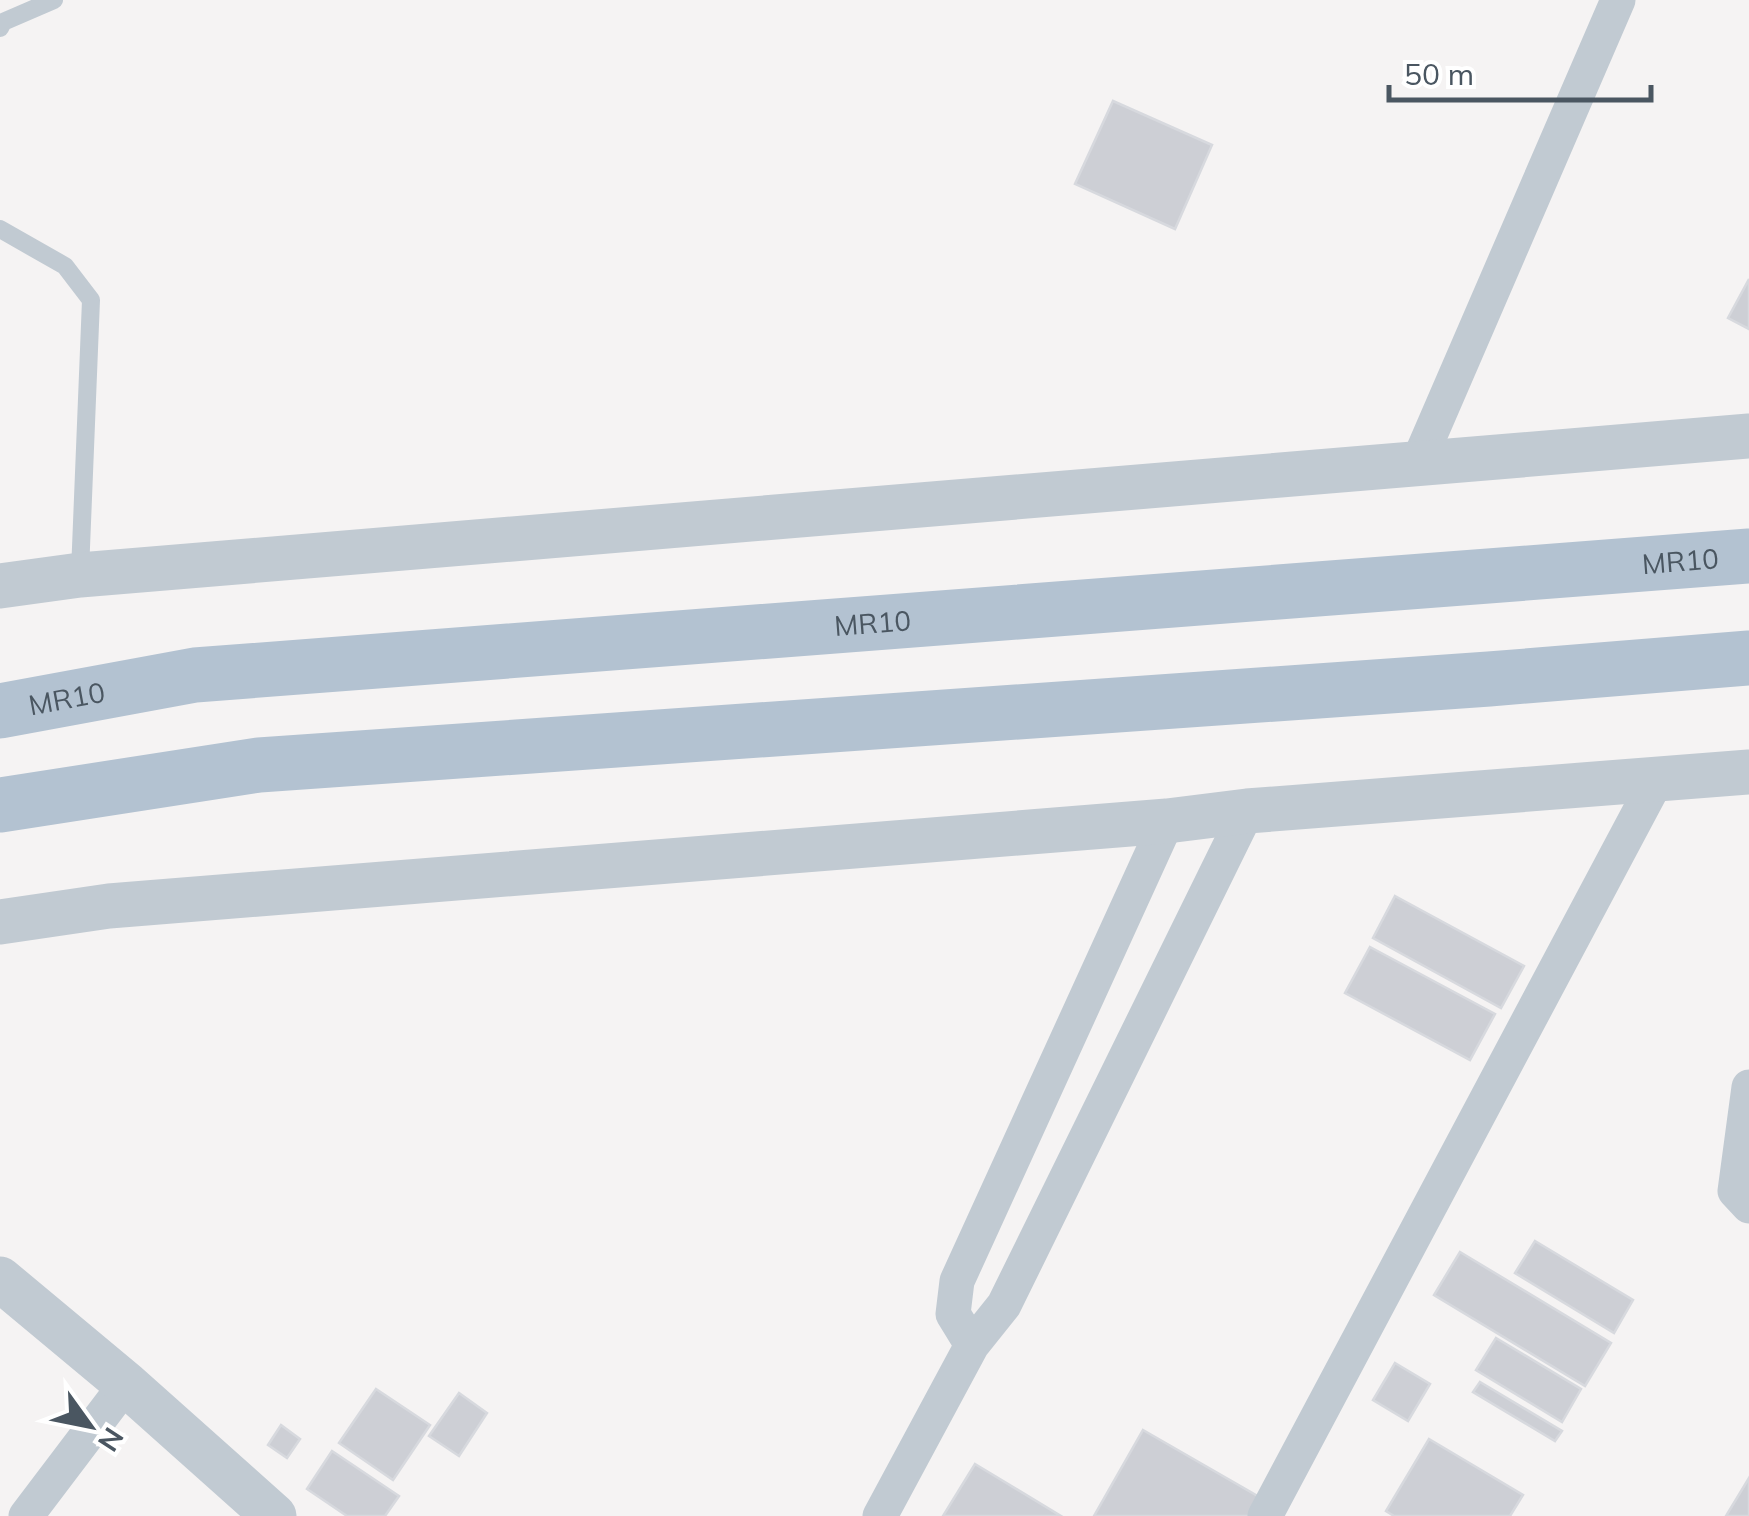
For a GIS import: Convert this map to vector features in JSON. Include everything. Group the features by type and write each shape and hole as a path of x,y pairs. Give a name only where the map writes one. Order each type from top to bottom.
{"main road":[{"name":"MR10","path":"0,711 196,675 1749,556"},
{"path":"0,804 260,765 1749,658"}],"street":[{"path":"1417,464 1618,0"},
{"path":"0,586 80,574 1749,436"},
{"path":"0,922 129,904 1749,772"},
{"path":"1264,1516 1657,779"},
{"path":"880,1516 972,1346 1004,1305 1247,812"},
{"path":"972,1346 954,1314 957,1280 1166,820"},
{"path":"1749,1088 1735,1190 1749,1206"},
{"path":"0,1279 126,1384 274,1516"},
{"path":"26,1516 126,1384"}],"lane":[{"path":"0,28 3,22 54,0"},
{"path":"0,229 65,266 91,300 80,574"}],"building":[{"path":"1113,101 1212,145 1175,229 1075,184"},
{"path":"1749,279 1749,329 1728,318"},
{"path":"1395,896 1524,966 1501,1008 1373,938"},
{"path":"1370,947 1495,1014 1470,1060 1345,993"},
{"path":"1535,1241 1633,1300 1614,1333 1515,1273"},
{"path":"1460,1252 1611,1343 1585,1386 1434,1295"},
{"path":"1496,1338 1581,1389 1562,1422 1476,1370"},
{"path":"1395,1363 1430,1384 1408,1421 1373,1400"},
{"path":"1480,1382 1562,1431 1555,1441 1473,1392"},
{"path":"376,1389 430,1425 393,1480 339,1443"},
{"path":"459,1393 487,1413 459,1456 429,1436"},
{"path":"281,1425 300,1439 287,1458 268,1445"},
{"path":"1143,1430 1261,1498 1251,1516 1094,1516"},
{"path":"1429,1439 1523,1495 1510,1516 1394,1516 1386,1511"},
{"path":"332,1451 399,1496 385,1516 347,1516 307,1489"},
{"path":"975,1464 1061,1516 943,1516"},
{"path":"1749,1478 1749,1516 1726,1516"}]}
